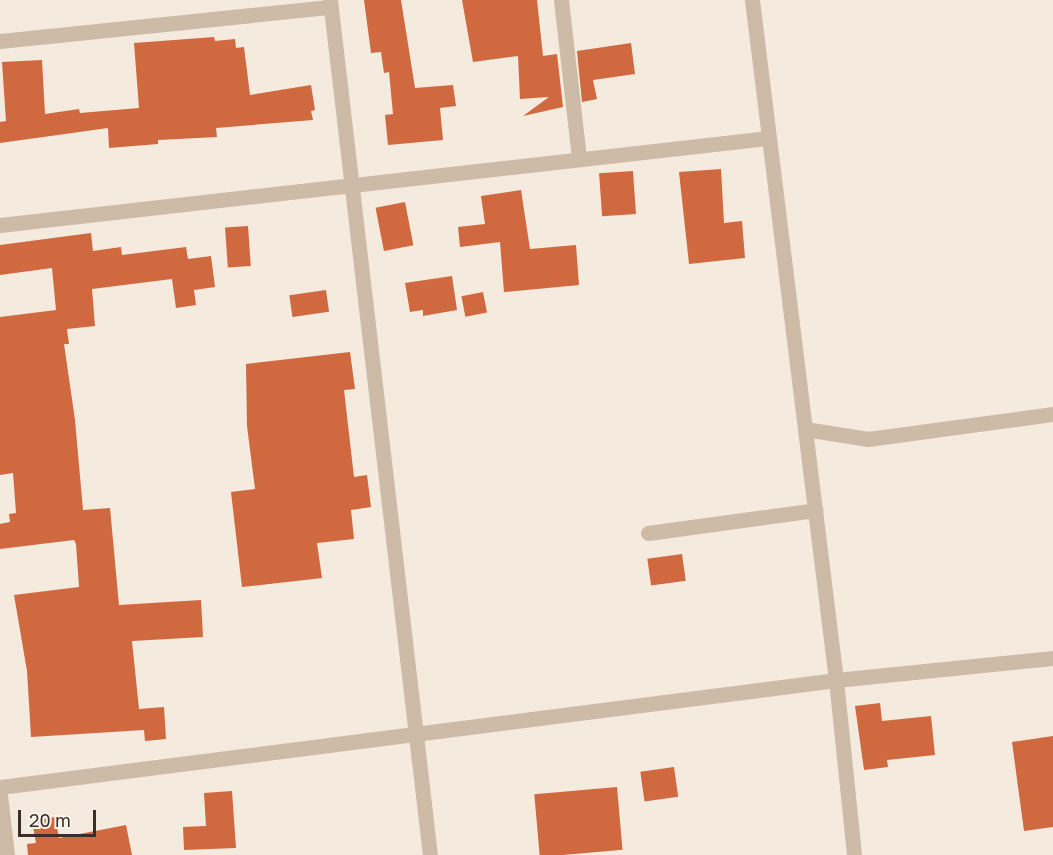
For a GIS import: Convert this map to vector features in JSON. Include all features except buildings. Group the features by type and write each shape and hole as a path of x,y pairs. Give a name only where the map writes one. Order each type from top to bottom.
{"street":[{"path":"561,0 579,159"},
{"path":"752,0 836,680 854,855"},
{"path":"0,41 330,3 430,855"},
{"path":"0,225 768,138"},
{"path":"805,429 868,439 1053,414"},
{"path":"648,533 815,510"},
{"path":"0,787 836,680 1053,658"},
{"path":"0,795 7,855"}]}
